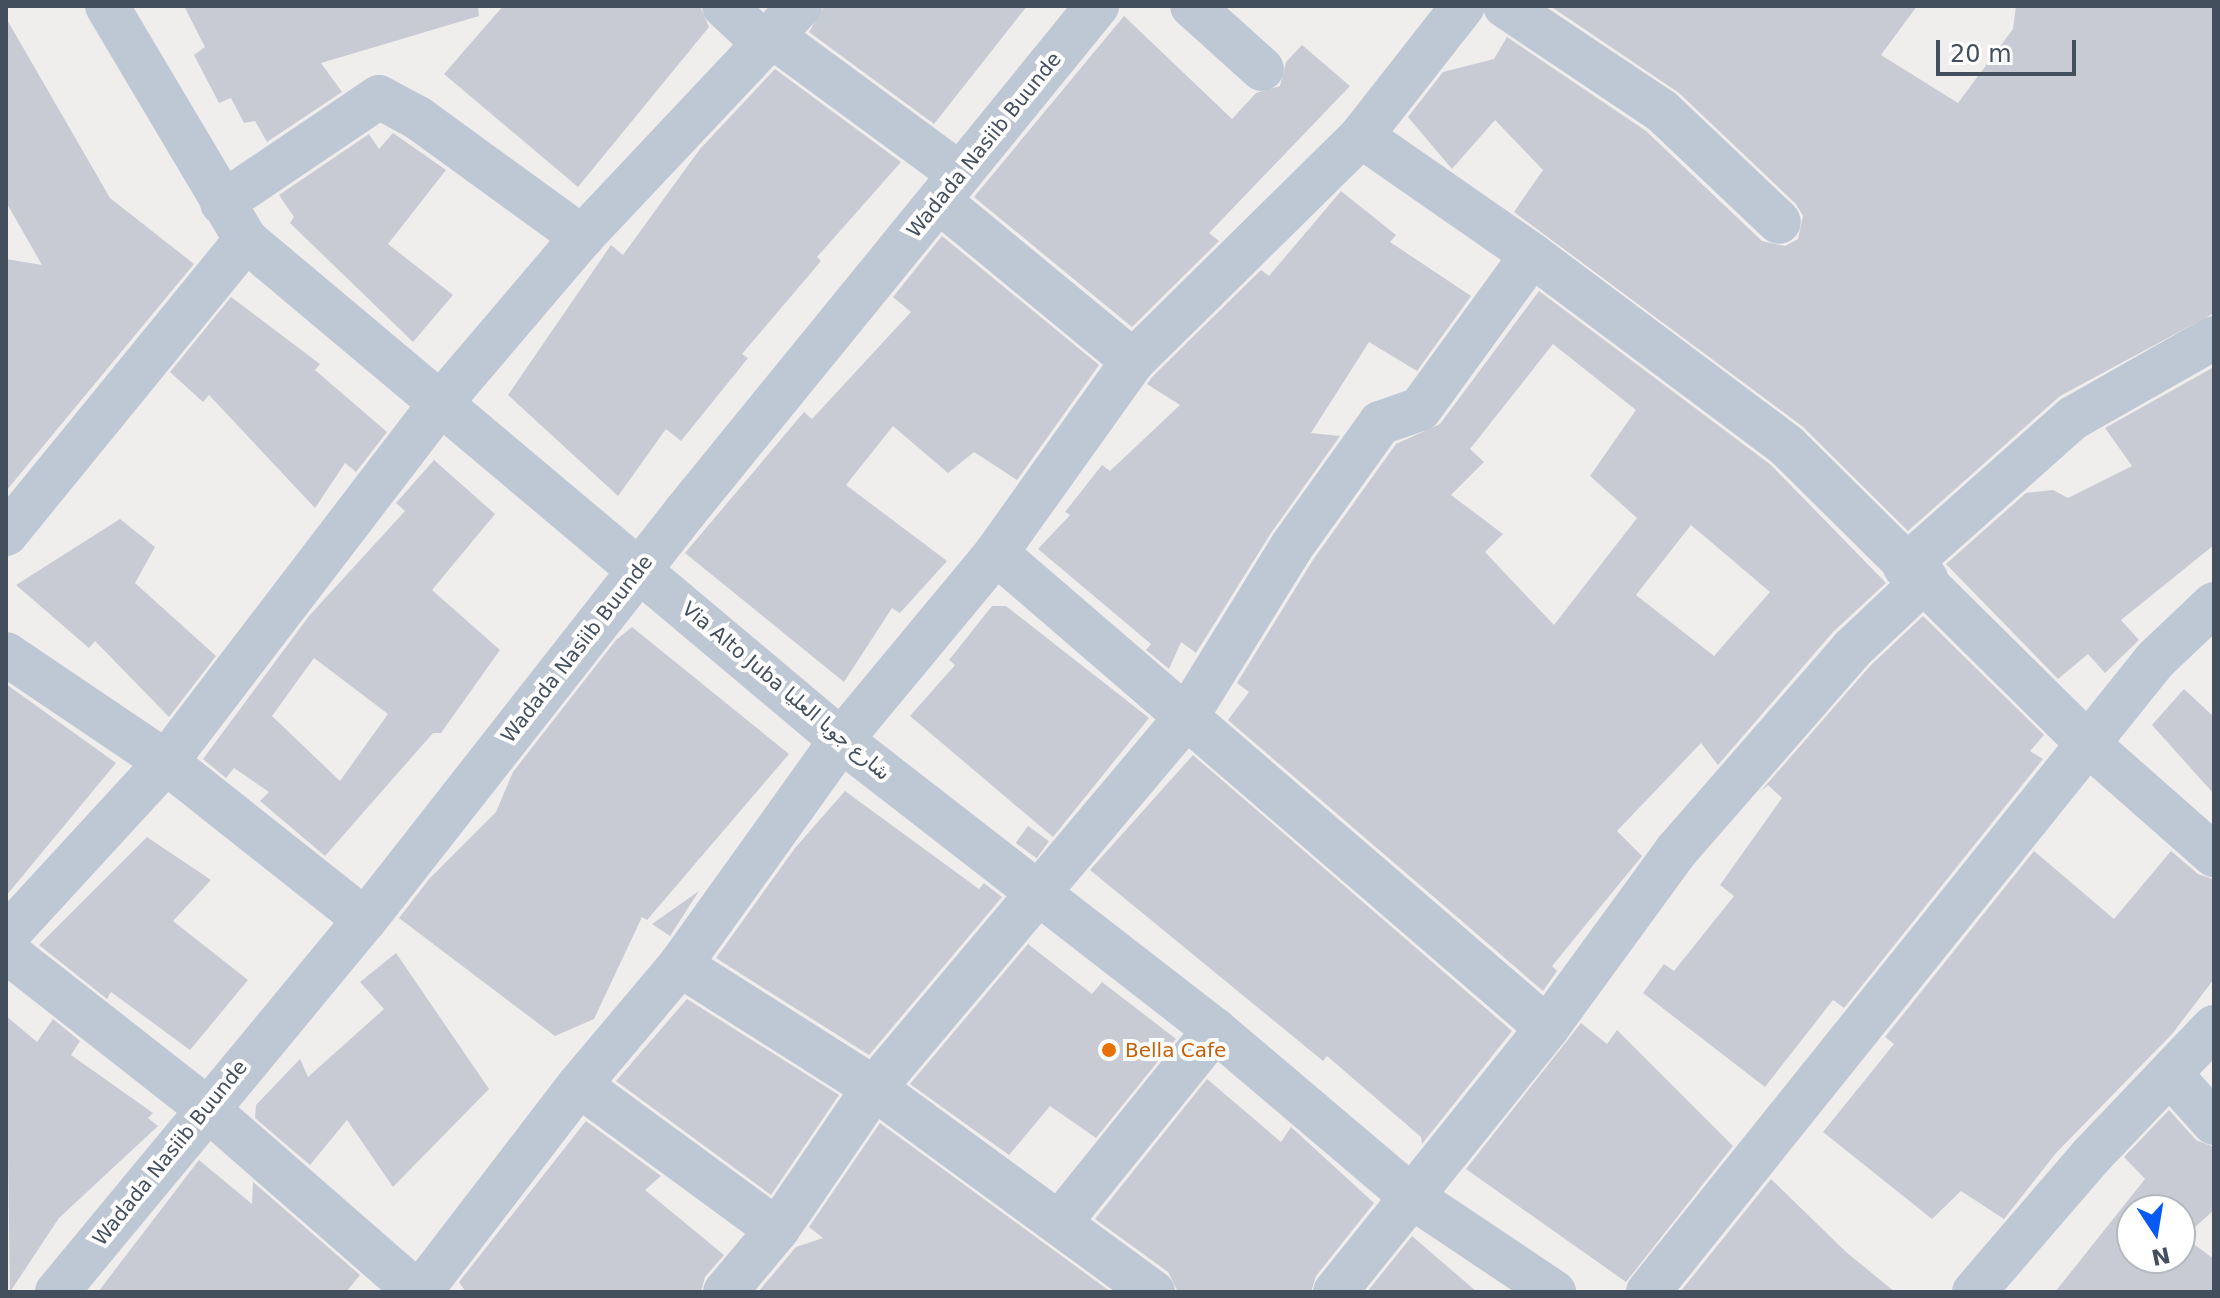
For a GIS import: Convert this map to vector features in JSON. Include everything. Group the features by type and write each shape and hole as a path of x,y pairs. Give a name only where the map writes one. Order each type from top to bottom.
{"street":[{"name":"Via Alto Juba شارع جوبا العليا","path":"107,6 246,240 841,740 1215,1030 1412,1197 1554,1292"},
{"path":"724,6 779,29 1133,361"},
{"name":"Wadada Nasiib Buunde","path":"57,1292 205,1107 365,920 640,569 1097,6"},
{"path":"1192,6 1262,69"},
{"path":"6,951 205,1107 419,1292 579,1085 680,965 841,740 996,553 1133,361 1361,136 1463,6"},
{"path":"1505,6 1662,111 1779,222"},
{"path":"6,936 166,762 439,405 582,237 779,29"},
{"path":"222,203 379,97 418,118 582,237"},
{"path":"1361,136 1532,255 1787,446 2088,744 2214,855"},
{"path":"6,534 246,240"},
{"path":"725,1292 777,1230 874,1088 1187,716 1292,546 1380,423 1420,409 1532,255"},
{"path":"1335,1292 1547,1028 1676,851 1915,573 2073,418 2214,338"},
{"path":"996,553 1187,716 1336,851 1547,1028"},
{"path":"1648,1292 2155,660 2214,604"},
{"path":"6,654 166,762 365,920"},
{"path":"680,965 874,1088 1153,1292"},
{"path":"1974,1292 2091,1156 2172,1076 2214,1027"},
{"path":"1060,1222 1215,1030"},
{"path":"2172,1076 2214,1123"},
{"path":"579,1085 777,1230"}],"building":[{"path":"184,6 478,6 479,16 321,63 342,92 267,142 255,121 244,123 231,98 219,103 194,55 205,47"},
{"path":"503,6 700,6 709,27 578,187 444,74"},
{"path":"824,6 1027,6 934,124 809,32"},
{"path":"1550,6 1917,6 1881,55 1958,103 2013,29 2016,6 2214,6 2214,313 2060,396 1908,531 1802,426 1514,212 1543,170 1495,120 1452,169 1408,117 1443,72 1494,59 1507,37 1646,131 1762,241 1785,246 1798,239 1803,216 1796,204 1679,93"},
{"path":"1124,16 1232,119 1256,93 1280,86 1286,62 1302,45 1350,86 1209,233 1219,241 1132,327 974,197"},
{"path":"6,18 110,198 194,264 6,491 6,259 42,265 6,202"},
{"path":"775,69 901,162 817,257 821,261 742,354 748,358 681,441 666,429 618,496 508,395 611,245 623,255 700,149"},
{"path":"393,133 446,170 388,244 453,295 413,342 290,223 294,217 279,195 369,134 379,149"},
{"path":"1341,191 1396,235 1390,242 1471,296 1417,371 1369,342 1311,433 1340,436 1271,533 1196,653 1181,642 1169,669 1146,650 1151,644 1038,549 1070,515 1065,512 1102,465 1110,471 1180,405 1147,384 1152,377 1261,270 1269,276"},
{"path":"942,236 1099,365 1017,480 974,452 948,473 893,426 846,485 947,561 900,613 892,608 844,682 685,553 804,412 812,419 911,312 893,297"},
{"path":"1539,291 1771,465 1886,583 1833,632 1718,765 1701,743 1617,831 1642,856 1552,966 1557,971 1543,991 1228,720 1249,692 1237,683 1313,560 1396,444 1440,424","holes":["1553,344 1636,410 1590,476 1637,518 1554,625 1485,552 1503,534 1451,495 1484,462 1470,449","1691,525 1770,592 1714,656 1636,595"]},
{"path":"231,297 320,364 315,370 387,432 356,472 345,463 315,508 209,395 203,402 170,372"},
{"path":"2214,367 2214,545 2121,620 2139,640 2105,673 2088,654 2058,679 1946,564 2026,493 2053,490 2068,498 2132,466 2105,428"},
{"path":"434,460 495,514 432,590 500,650 441,733 433,733 325,856 260,801 269,792 234,768 226,778 203,759 309,616 405,511 396,503","holes":["314,658 388,714 340,781 272,716"]},
{"path":"120,519 155,547 135,583 216,656 169,717 95,641 89,648 16,585"},
{"path":"992,606 1006,606 1149,718 1053,837 910,716 955,665 949,660"},
{"path":"1923,616 2044,735 2030,751 2043,759 1844,1008 1833,1000 1765,1087 1643,993 1664,964 1674,971 1734,896 1720,885 1782,798 1768,785 1760,792 1870,666"},
{"path":"632,627 789,754 647,920 642,917 594,1019 555,1036 399,918 430,878 496,812 513,772 616,640"},
{"path":"6,684 116,763 6,896"},
{"path":"2184,689 2214,717 2214,794 2152,725"},
{"path":"1193,755 1512,1031 1422,1144 1421,1137 1327,1056 1323,1061 1090,870"},
{"path":"845,791 979,889 984,883 1002,897 869,1055 716,958 795,848"},
{"path":"1028,826 1049,841 1037,858 1016,843"},
{"path":"147,837 211,880 173,921 248,980 190,1050 111,992 107,999 39,945"},
{"path":"2034,851 2114,919 2171,851 2198,874 2213,879 2214,979 2172,1034 2056,1153 2004,1219 1961,1191 1932,1219 1823,1132 1894,1044 1885,1037"},
{"path":"699,891 670,936 652,924"},
{"path":"1028,944 1092,994 1102,982 1176,1039 1096,1138 1050,1106 1009,1155 910,1084"},
{"path":"396,953 489,1089 393,1187 347,1120 310,1165 255,1118 256,1105 300,1059 308,1077 384,1009 360,982"},
{"path":"687,999 839,1095 771,1195 616,1081"},
{"path":"6,1016 37,1042 53,1019 80,1041 71,1055 153,1113 148,1118 158,1126 59,1218 10,1292"},
{"path":"1581,1023 1607,1044 1617,1030 1733,1146 1626,1282 1466,1169"},
{"path":"1207,1079 1281,1142 1291,1127 1374,1203 1316,1276 1311,1292 1178,1292 1168,1272 1095,1219"},
{"path":"2169,1110 2196,1140 2214,1147 2214,1210 2196,1226 2196,1194 2133,1194 2145,1179 2124,1157"},
{"path":"586,1121 661,1176 645,1190 724,1255 705,1277 701,1292 466,1292 459,1282"},
{"path":"880,1123 1111,1292 758,1292 796,1247 823,1238 809,1227"},
{"path":"199,1160 252,1204 253,1182 360,1275 346,1292 98,1292"},
{"path":"1771,1179 1846,1252 1895,1292 1680,1292"},
{"path":"2116,1215 2116,1274 2196,1274 2196,1246 2214,1259 2214,1292 2055,1292"},
{"path":"1412,1236 1477,1292 1367,1292"}],"place":[{"name":"Bella Cafe","path":"1109,1050"}]}
